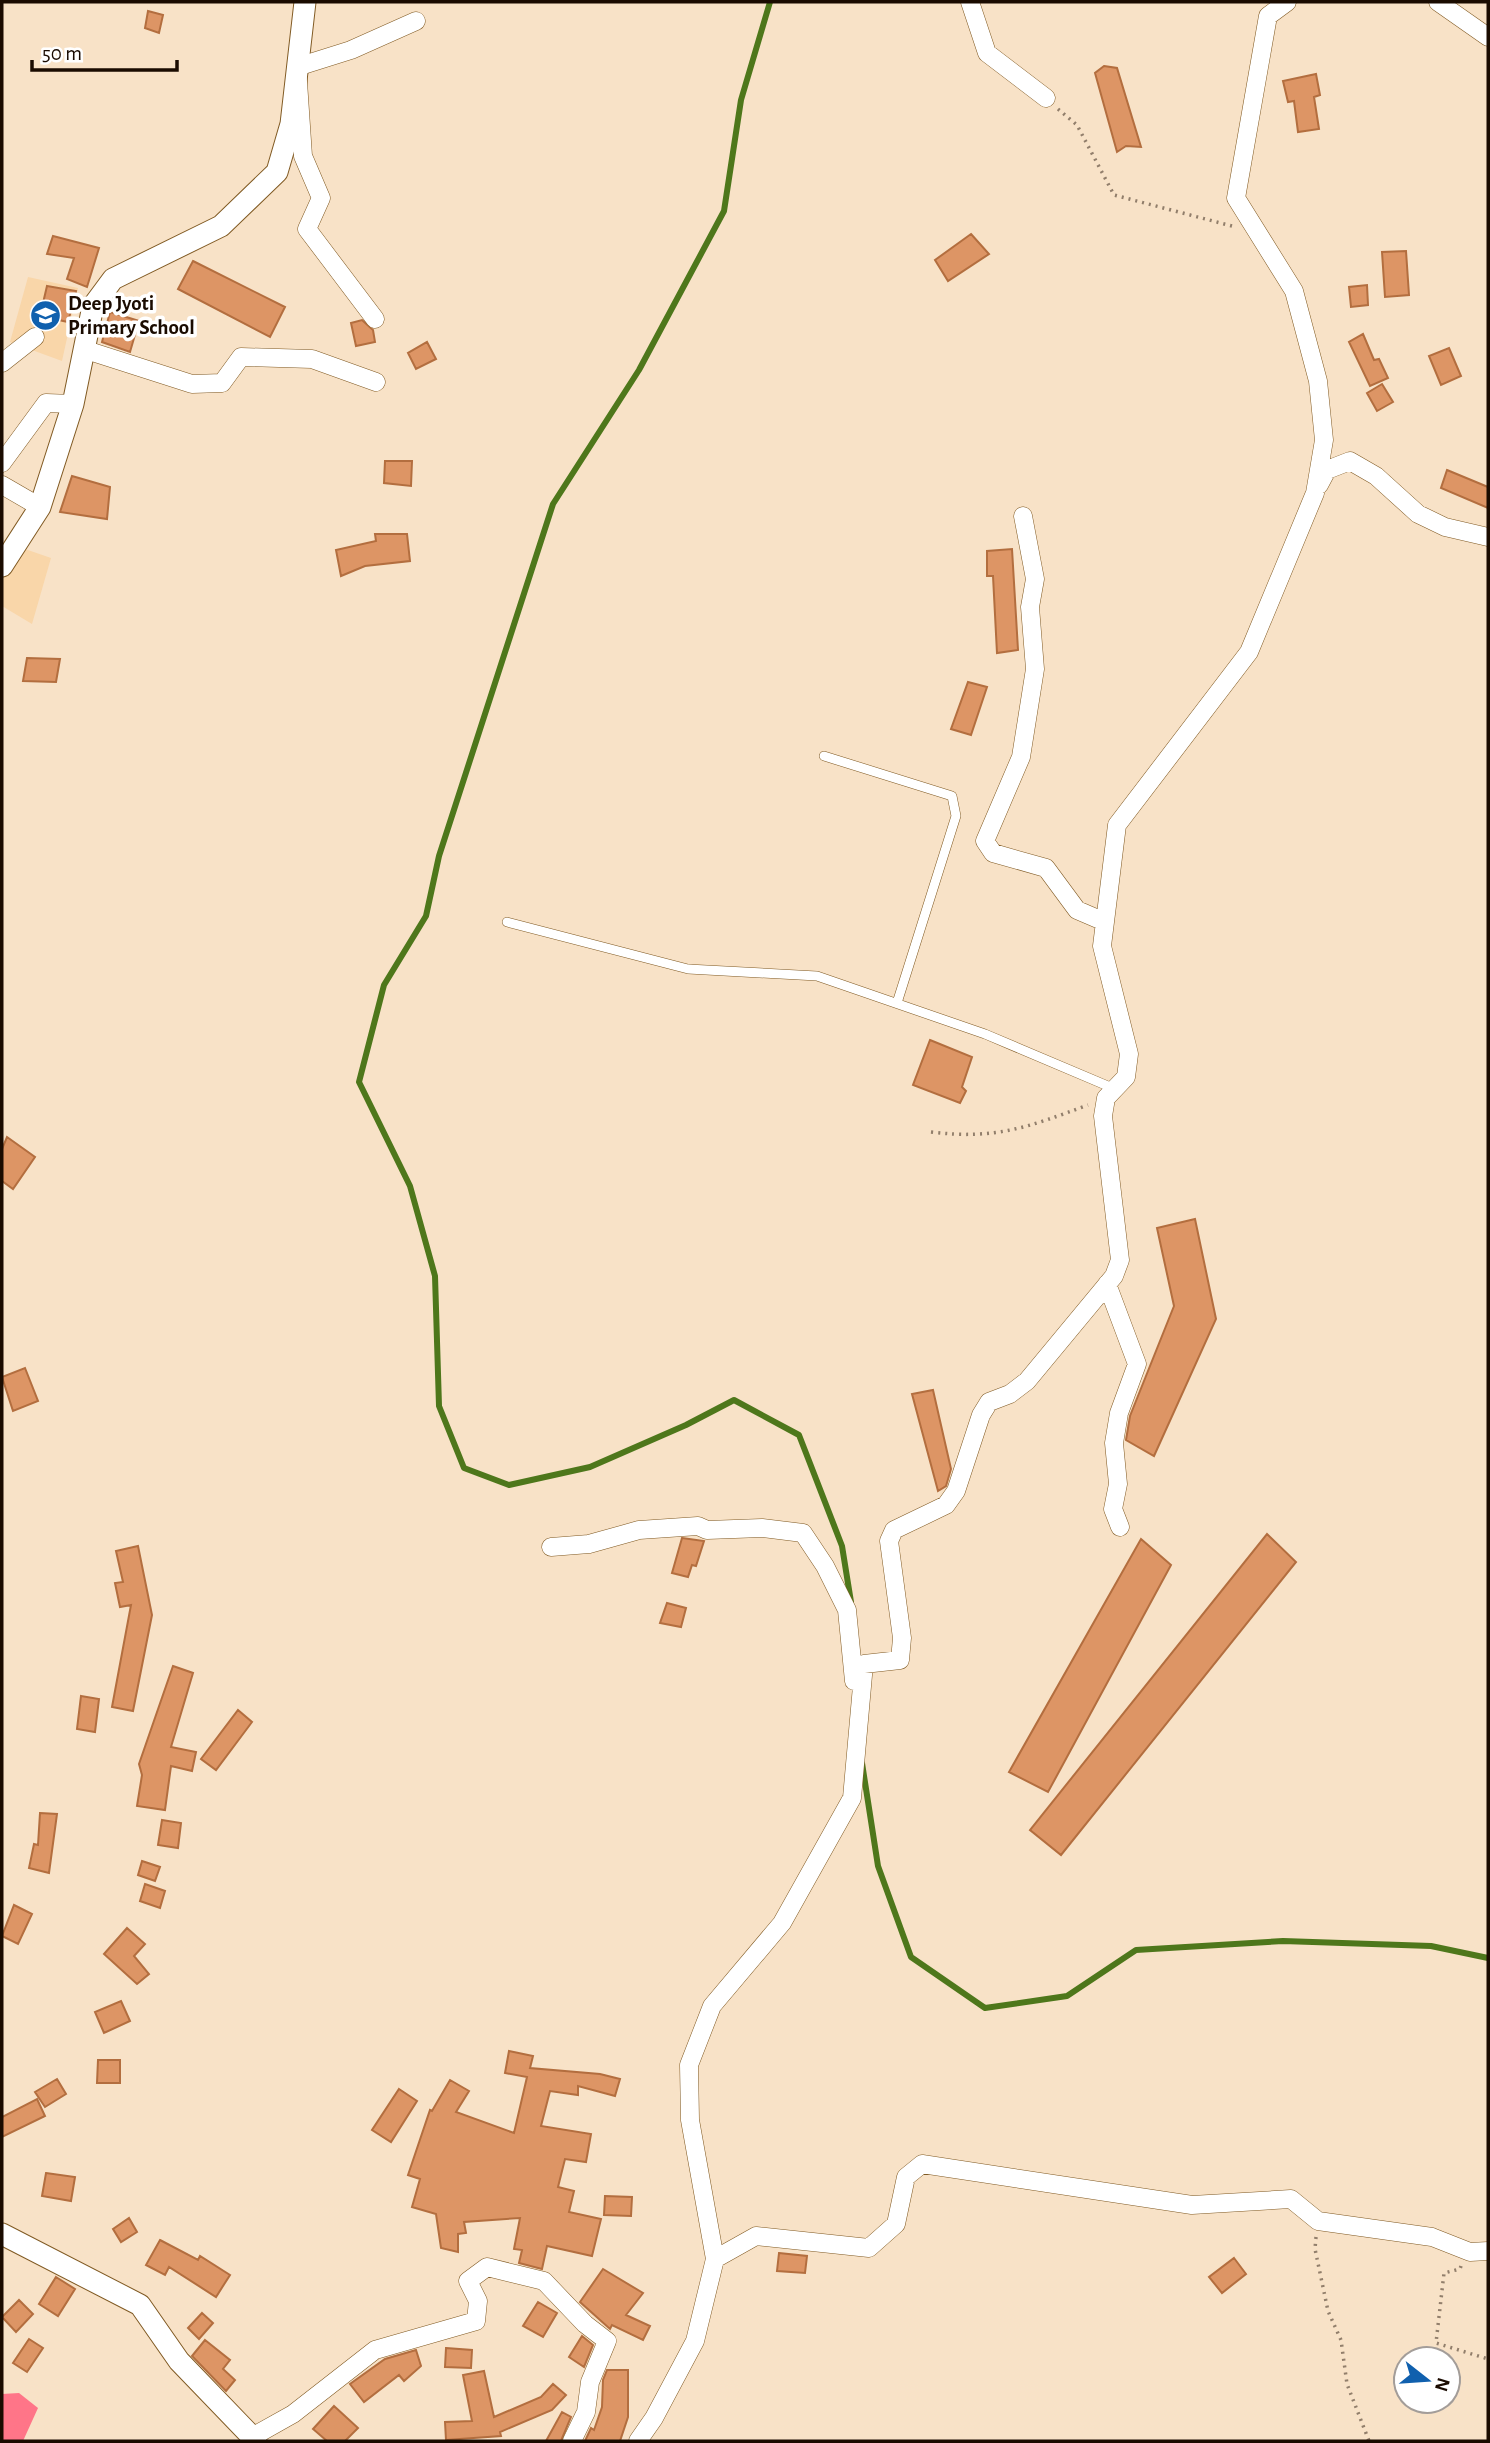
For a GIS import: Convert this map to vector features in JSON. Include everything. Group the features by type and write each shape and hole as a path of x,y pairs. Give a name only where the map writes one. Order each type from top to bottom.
{"street":[{"path":"2,566 40,508 73,404 93,306 113,279 221,226 277,172 291,124 305,2"},
{"path":"970,2 987,52 1046,98"},
{"path":"1287,2 1268,16 1236,198 1294,291 1318,381 1324,440 1315,493"},
{"path":"1437,2 1488,37"},
{"path":"297,68 351,50 416,21"},
{"path":"297,68 303,156 321,198 307,229 374,319"},
{"path":"2,363 35,337"},
{"path":"86,350 192,384 222,383 241,357 312,359 376,383"},
{"path":"2,463 46,403 73,404"},
{"path":"638,2441 654,2418 695,2341 715,2259 690,2120 689,2065 712,2006 782,1923 852,1798 864,1664 900,1660 901,1638 888,1541 894,1530 946,1505 956,1491 981,1415 989,1402 1010,1394 1027,1381 1107,1284 1120,1260 1104,1116 1111,1093 1126,1077 1129,1054 1102,946 1117,825 1249,652 1327,470 1350,461 1376,476 1418,514 1445,527 1488,537"},
{"path":"2,485 40,508"},
{"path":"1023,516 1035,579 1030,607 1035,669 1021,757 985,841 993,853 1046,867 1077,910 1105,922"},
{"path":"1107,1284 1137,1364 1119,1413 1114,1443 1118,1484 1113,1509 1120,1527"},
{"path":"551,1546 589,1544 639,1530 698,1526 707,1530 762,1528 803,1533 825,1566 847,1610 857,1744"},
{"path":"715,2259 756,2235 869,2248 896,2224 906,2177 922,2164 1192,2205 1291,2199 1318,2221 1432,2237 1465,2250 1488,2251"},
{"path":"2,2234 140,2305 179,2361 254,2439 293,2414 375,2350 476,2321 478,2301 468,2281 487,2267 544,2281 585,2324 607,2341 590,2382 586,2412 572,2441"}],"lane":[{"path":"824,756 952,796 956,816 897,1003"},
{"path":"508,922 688,969 817,976 985,1034 1111,1093"}],"path":[{"path":"1046,98 1077,125 1114,195 1210,218 1259,235"},
{"path":"931,1132 966,1136 1011,1132 1111,1093"},
{"path":"1318,2221 1315,2249 1322,2287 1328,2311 1341,2340 1347,2384 1369,2441"},
{"path":"1465,2250 1460,2269 1444,2273 1437,2343 1488,2359"}],"shaded area":[{"name":"Deep Jyoti Primary School","path":"28,277 78,288 62,361 10,342"},
{"path":"25,549 51,558 32,624 2,606 2,572"},
{"path":"19,2393 38,2408 23,2441 2,2441 2,2394"}],"building":[{"path":"148,11 163,15 159,33 145,28"},
{"path":"1104,66 1117,68 1141,147 1126,146 1117,152 1095,73"},
{"path":"1316,74 1320,95 1314,97 1319,129 1298,132 1294,101 1288,102 1283,81"},
{"path":"971,234 989,254 948,281 935,260"},
{"path":"53,236 99,248 87,287 67,279 74,258 47,254"},
{"path":"1406,251 1409,295 1385,297 1382,252"},
{"path":"193,261 285,307 270,337 178,289"},
{"path":"1367,285 1368,305 1351,307 1349,287"},
{"path":"47,286 76,291 68,322 40,316"},
{"path":"110,312 139,321 130,352 102,342"},
{"path":"362,320 373,330 375,342 356,346 351,323"},
{"path":"1363,334 1374,360 1379,359 1388,378 1370,386 1349,342"},
{"path":"427,342 436,359 416,369 408,353"},
{"path":"1449,348 1461,376 1441,385 1429,356"},
{"path":"1382,384 1393,402 1377,411 1367,393"},
{"path":"385,461 412,461 411,486 384,483"},
{"path":"1447,470 1488,487 1488,508 1441,488"},
{"path":"72,476 110,487 107,519 60,512"},
{"path":"375,534 407,534 410,561 365,566 341,576 336,550 376,541"},
{"path":"1012,549 1018,650 997,653 993,576 987,576 987,551"},
{"path":"27,658 60,659 56,682 23,681"},
{"path":"968,682 987,687 971,735 951,729"},
{"path":"930,1040 972,1057 962,1087 966,1091 960,1103 913,1085"},
{"path":"7,1137 35,1157 13,1189 2,1181 2,1149"},
{"path":"1195,1219 1216,1319 1154,1456 1126,1440 1130,1416 1174,1306 1157,1228"},
{"path":"25,1368 38,1401 13,1411 2,1377"},
{"path":"933,1390 951,1469 946,1486 938,1491 912,1394"},
{"path":"1267,1534 1296,1562 1061,1855 1030,1830"},
{"path":"682,1538 704,1541 696,1566 692,1565 688,1577 672,1573"},
{"path":"1141,1539 1171,1565 1048,1792 1009,1772"},
{"path":"138,1546 152,1615 133,1711 112,1707 131,1605 120,1607 115,1583 123,1582 116,1551"},
{"path":"667,1603 686,1608 681,1627 660,1623"},
{"path":"173,1666 193,1673 171,1747 196,1752 192,1771 171,1766 165,1810 137,1806 142,1775 139,1764"},
{"path":"81,1696 99,1699 95,1732 77,1729"},
{"path":"238,1710 252,1722 216,1770 201,1759"},
{"path":"40,1813 57,1814 49,1873 29,1868 34,1844 38,1845"},
{"path":"162,1820 181,1823 178,1848 158,1845"},
{"path":"142,1861 160,1867 155,1881 138,1875"},
{"path":"145,1884 165,1891 160,1908 140,1901"},
{"path":"14,1905 32,1914 18,1944 2,1936"},
{"path":"127,1928 145,1944 134,1956 149,1974 137,1984 104,1954"},
{"path":"121,2001 130,2021 104,2033 95,2012"},
{"path":"509,2051 533,2056 530,2068 600,2074 620,2079 615,2096 578,2086 578,2095 550,2091 541,2126 591,2134 586,2162 565,2159 558,2187 574,2191 569,2212 601,2219 592,2256 547,2246 542,2269 519,2263 522,2250 514,2249 520,2218 464,2222 466,2233 458,2234 458,2252 441,2248 436,2214 412,2207 420,2179 408,2175 430,2110 432,2111 450,2080 469,2091 456,2112 514,2133 527,2077 505,2073"},
{"path":"98,2060 120,2060 120,2083 97,2083"},
{"path":"57,2079 66,2094 45,2107 35,2092"},
{"path":"399,2089 417,2101 391,2142 372,2130"},
{"path":"37,2099 45,2116 2,2137 2,2117"},
{"path":"46,2173 75,2177 71,2201 42,2196"},
{"path":"605,2196 632,2197 631,2216 604,2215"},
{"path":"129,2218 137,2232 121,2242 113,2229"},
{"path":"160,2240 198,2260 200,2256 230,2275 216,2297 169,2267 165,2275 146,2265"},
{"path":"779,2253 807,2256 805,2273 777,2271"},
{"path":"1234,2258 1246,2274 1222,2293 1209,2277"},
{"path":"603,2269 643,2293 626,2315 650,2326 643,2340 612,2325 610,2329 580,2302"},
{"path":"56,2277 75,2289 58,2316 39,2304"},
{"path":"19,2300 33,2314 16,2332 2,2317"},
{"path":"538,2302 557,2313 543,2337 523,2326"},
{"path":"202,2313 213,2323 199,2339 188,2328"},
{"path":"582,2336 593,2345 584,2367 569,2357"},
{"path":"29,2339 43,2348 27,2372 13,2363"},
{"path":"205,2340 230,2360 223,2369 235,2380 226,2391 192,2356"},
{"path":"446,2348 472,2350 471,2368 445,2367"},
{"path":"416,2350 421,2366 404,2381 399,2375 364,2402 350,2384 385,2359"},
{"path":"607,2370 628,2370 628,2417 620,2441 585,2441 591,2428 594,2430 602,2407 603,2380"},
{"path":"484,2371 494,2417 541,2397 553,2384 566,2395 552,2410 500,2432 501,2436 446,2440 445,2422 472,2421 463,2375"},
{"path":"334,2406 358,2428 345,2441 327,2441 313,2429"},
{"path":"562,2412 571,2417 561,2441 546,2441"}],"waterway":[{"path":"770,2 741,100 724,211 639,370 553,504 439,856 426,916 384,985 359,1082 410,1186 435,1276 439,1406 464,1468 509,1485 590,1467 686,1425 734,1400 799,1435 842,1546 851,1602"},
{"path":"862,1763 878,1866 911,1957 985,2008 1067,1996 1136,1950 1283,1941 1431,1946 1488,1958"}],"place":[{"name":"Deep Jyoti Primary School","path":"45,315"}]}
